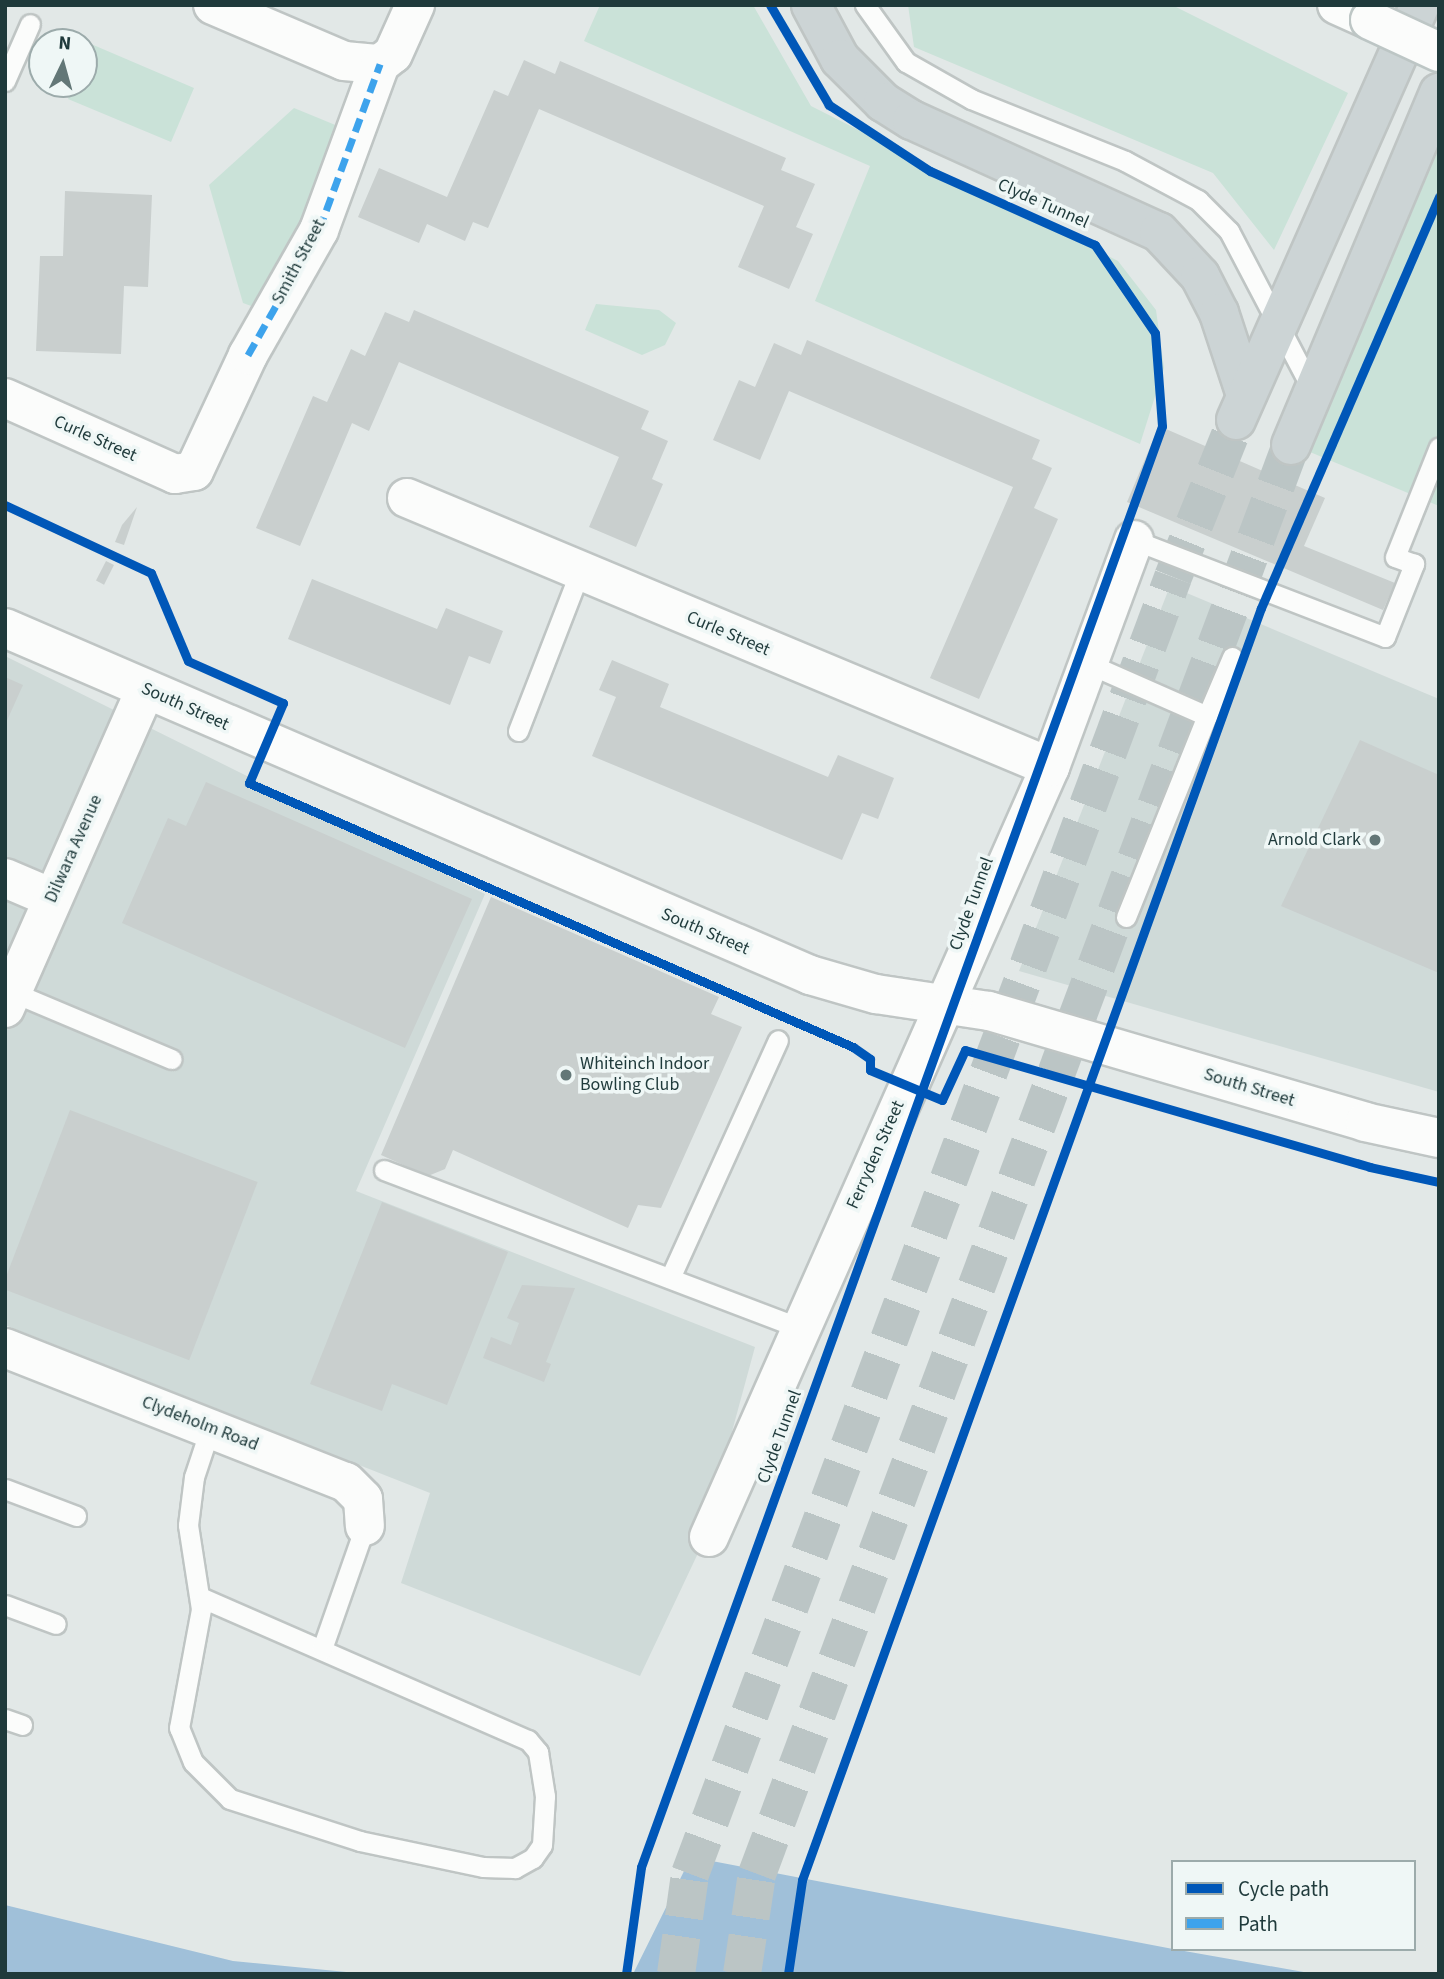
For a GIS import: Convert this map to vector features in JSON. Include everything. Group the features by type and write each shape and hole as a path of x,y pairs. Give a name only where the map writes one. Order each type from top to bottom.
{"main road":[{"path":"811,5 840,59 883,102 912,120 1159,232 1200,276 1219,313 1241,406 1420,5"},
{"path":"1291,445 1312,389 1439,93"}],"street":[{"path":"214,5 344,61 380,64"},
{"name":"Smith Street","path":"186,475 199,464 248,355 319,230 380,64 393,54 415,5"},
{"path":"1353,13 1439,52"},
{"name":"Curle Street","path":"5,398 186,475"},
{"name":"Curle Street","path":"407,498 1051,767"},
{"name":"Ferryden Street","path":"709,1537 941,1004 1051,767 1134,540"},
{"name":"South Street","path":"5,628 749,951 876,994 989,1011 1347,1117 1439,1138"},
{"name":"Dilwara Avenue","path":"9,1000 145,690"},
{"path":"5,878 52,898"},
{"name":"Clydeholm Road","path":"5,1348 346,1482 363,1499 365,1525"}],"lane":[{"path":"865,5 906,62 971,99 1125,161 1198,200 1229,231 1276,325 1312,389"},
{"path":"5,81 30,24"},
{"path":"1134,540 1385,637 1414,564 1395,557 1439,447"},
{"path":"518,731 580,571"},
{"path":"1126,917 1232,657"},
{"path":"1089,664 1207,716"},
{"path":"9,1000 172,1059"},
{"path":"670,1278 778,1040"},
{"path":"384,1170 800,1328"},
{"path":"200,1597 528,1740 538,1752 545,1796 542,1845 533,1858 502,1869 406,1852 246,1806 214,1787 183,1745 179,1728 200,1597 189,1549 190,1501 210,1429"},
{"path":"5,1489 76,1516"},
{"path":"322,1649 365,1525"},
{"path":"5,1605 56,1625"}],"shaded area":[{"path":"1170,586 1439,699 1439,1092 1019,971"},
{"path":"5,656 485,894 356,1191 755,1347 700,1549 640,1676 401,1583 430,1493 5,1325"}],"green space":[{"path":"600,5 753,5 811,106 1118,261 1156,310 1164,368 1140,444 815,301 870,166 584,41"},
{"path":"908,5 1172,5 1348,93 1274,250 1213,173 914,47"},
{"path":"98,47 194,88 171,142 68,99 98,98"},
{"path":"294,108 350,131 273,314 243,303 209,185"},
{"path":"1439,148 1439,506 1310,452"},
{"path":"596,304 659,310 676,323 665,345 642,355 585,330"}],"water":[{"path":"691,1857 1171,1949 1171,1951 1184,1951 1315,1974 633,1974"},
{"path":"5,1905 233,1961 367,1974 5,1974"}],"building":[{"path":"524,60 555,74 560,61 786,158 781,170 815,184 796,227 813,234 789,289 738,267 764,206 539,109 488,228 473,222 465,241 427,224 419,243 358,217 379,168 447,197 494,90 508,96"},
{"path":"65,191 152,195 148,287 124,286 121,354 36,351 40,256 63,256"},
{"path":"414,310 649,411 641,429 668,441 652,479 663,484 636,547 589,527 619,457 399,362 369,431 352,423 300,546 256,528 313,396 327,402 351,349 365,356 385,312 409,322"},
{"path":"807,340 1040,440 1032,459 1052,468 1034,508 1058,519 979,699 930,678 1013,487 789,391 760,460 713,440 739,380 755,387 774,343 801,355"},
{"path":"1159,426 1325,498 1304,546 1395,583 1383,610 1127,502"},
{"path":"137,507 124,545 115,542 122,525"},
{"path":"106,561 114,565 104,585 96,581"},
{"path":"312,579 437,629 446,608 503,631 490,664 469,656 450,705 288,639"},
{"path":"612,660 669,684 660,707 828,777 838,755 894,778 878,819 862,813 842,860 592,756 616,697 599,690"},
{"path":"5,677 23,685 5,725"},
{"name":"Arnold Clark","path":"1360,740 1439,775 1439,973 1281,906"},
{"path":"206,782 472,899 405,1048 122,923 168,818 186,826"},
{"name":"Whiteinch Indoor Bowling Club","path":"491,897 719,997 711,1014 742,1027 661,1208 638,1205 628,1228 453,1150 445,1169 428,1176 381,1155"},
{"path":"70,1110 258,1182 189,1360 5,1290 5,1279"},
{"path":"382,1202 508,1252 447,1405 392,1384 382,1411 310,1384"},
{"path":"522,1285 575,1288 546,1362 551,1364 544,1382 483,1358 491,1337 511,1345 519,1323 507,1318"}],"tunnel":[{"path":"676,1974 690,1874 1173,577 1236,420"},
{"path":"742,1974 757,1874 1291,445"}],"marked path":[{"path":"248,355 319,230 380,64"}],"cycle path":[{"name":"Clyde Tunnel","path":"626,1974 641,1867 1162,426 1155,333 1095,245 930,171 829,105 770,5"},
{"path":"788,1974 802,1880 1261,608 1439,197"},
{"path":"5,505 151,573 188,661 283,703 249,783 853,1047 870,1059 870,1070 942,1100 965,1050 1370,1167 1439,1182"}],"place":[{"name":"Arnold Clark","path":"1375,840"},
{"name":"Whiteinch Indoor Bowling Club","path":"566,1075"}]}
